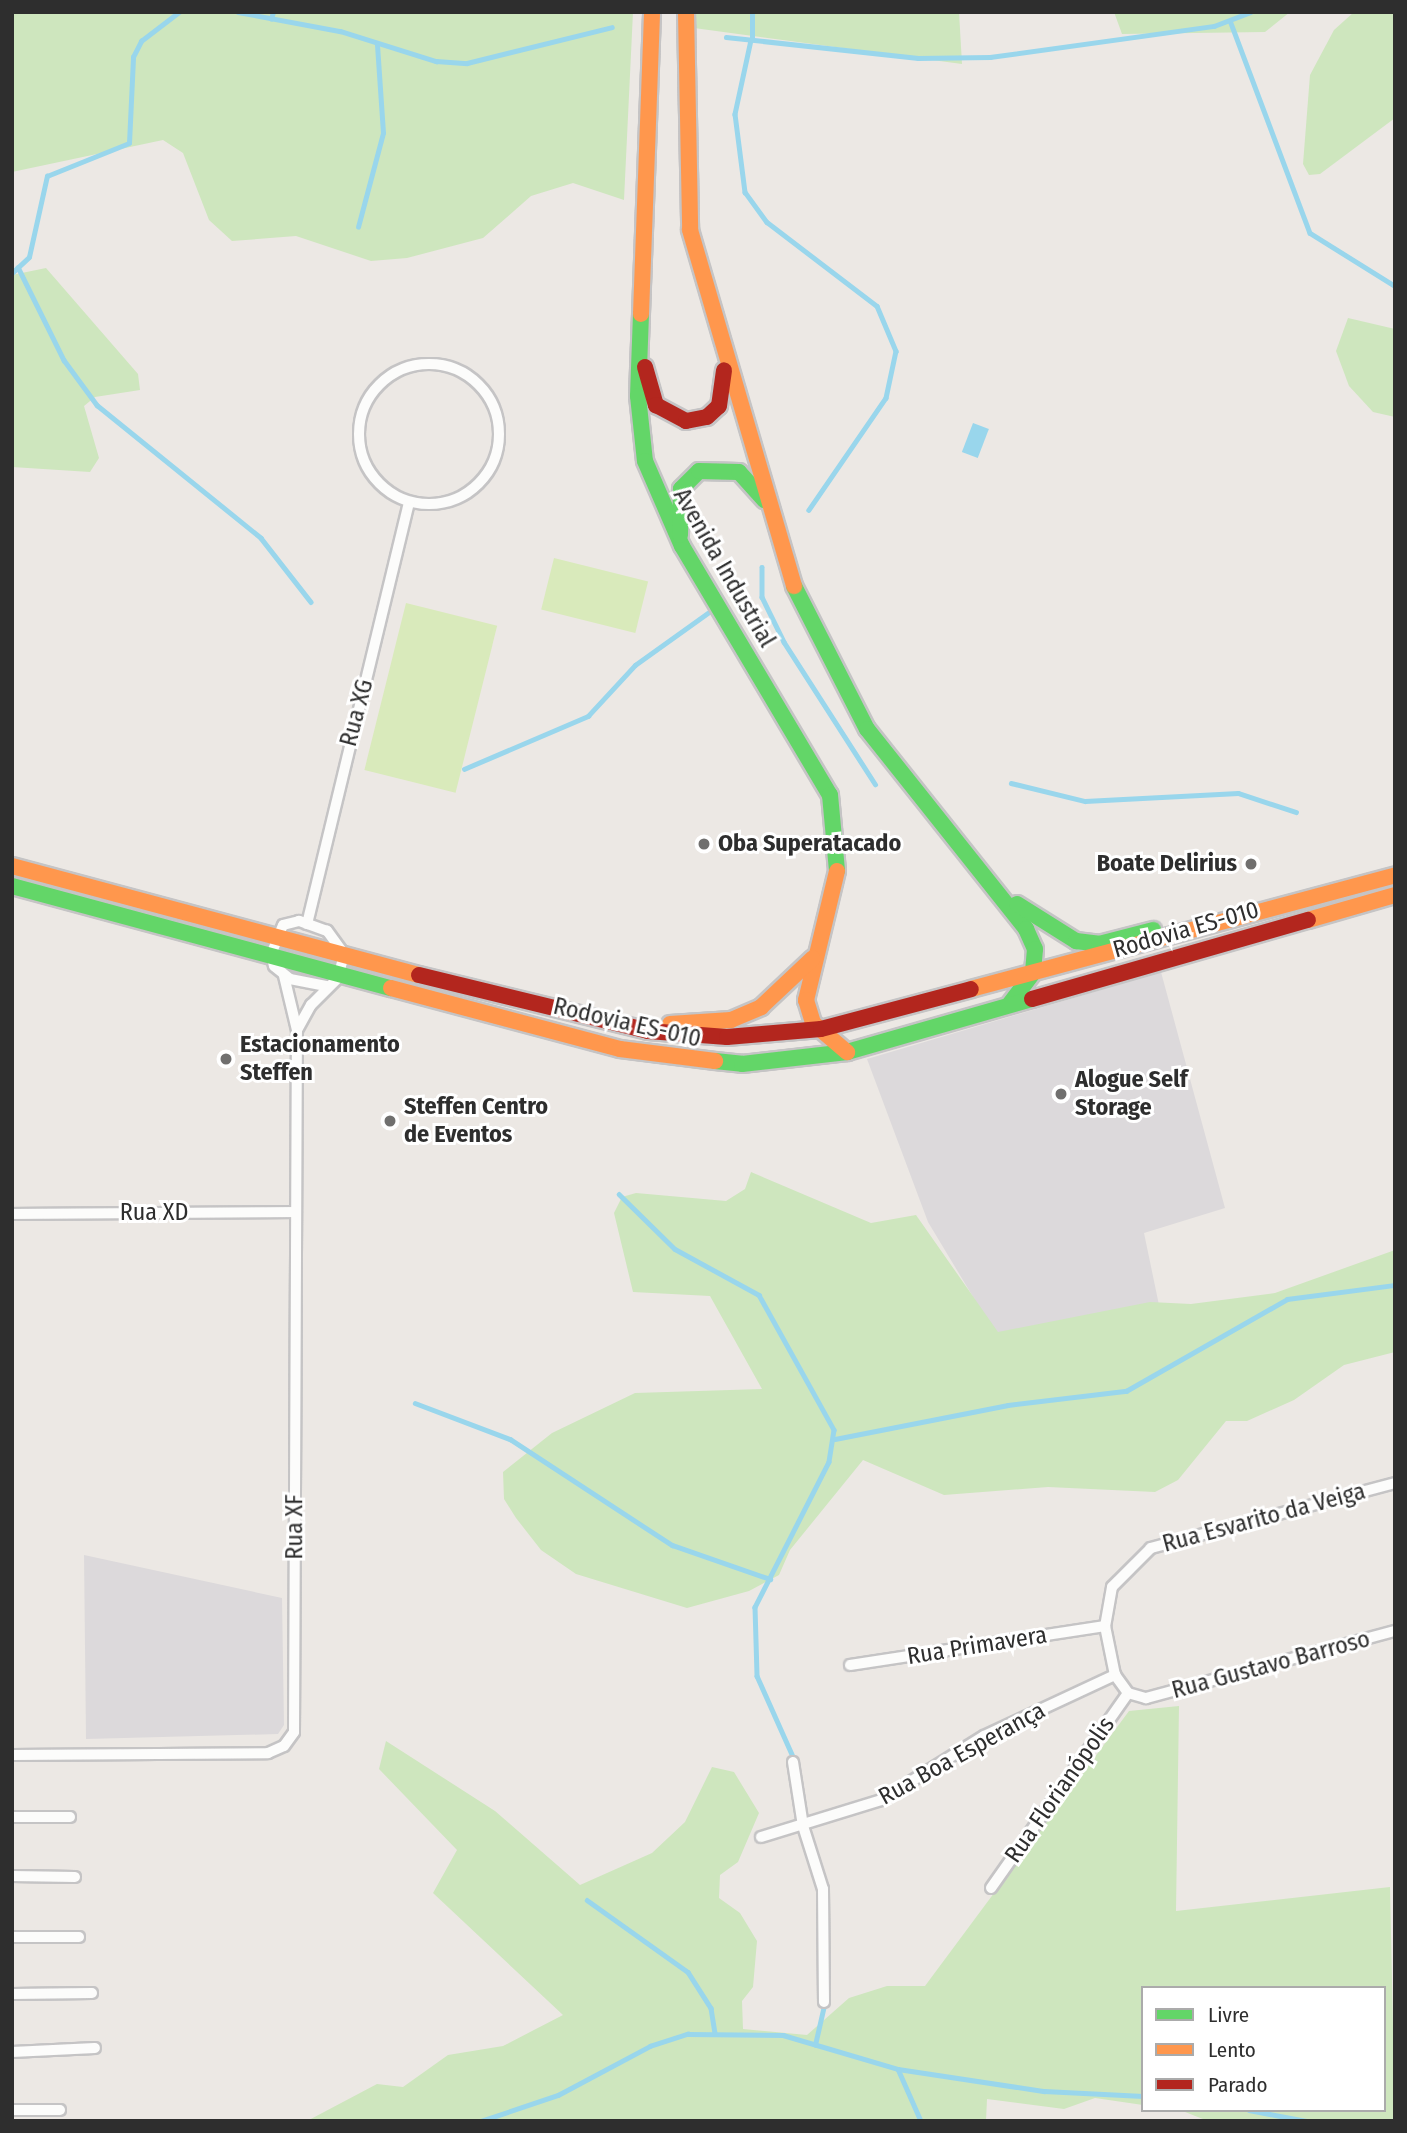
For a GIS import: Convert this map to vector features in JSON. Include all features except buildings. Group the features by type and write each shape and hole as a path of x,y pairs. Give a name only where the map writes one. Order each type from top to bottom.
{"street":[{"name":"Avenida Industrial","path":"652,12 642,351 645,461 682,546 830,795 837,874 806,1000 821,1029"},
{"name":"Avenida Industrial","path":"687,12 690,230 725,360 794,588 836,679 867,729 989,878 1026,929 1035,949 1034,973"},
{"path":"642,351 656,405 686,421 707,417 719,406 725,360"},
{"path":"437,363 478,383 492,402 498,447 475,487 444,502 409,502 371,475 358,431 362,408 383,381 413,365 437,363"},
{"path":"682,546 676,504 686,478 699,471 739,472 770,508"},
{"name":"Rua XG","path":"307,924 409,502"},
{"name":"Rodovia ES-010","path":"12,866 538,1007 684,1035 821,1029 1395,875"},
{"name":"Avenida Industrial","path":"989,878 1031,917 1076,941 1100,944 1180,924 1208,927"},
{"name":"Rodovia ES-010","path":"12,886 668,1059 742,1064 847,1052 1395,895"},
{"path":"271,954 275,935 290,922 307,924 335,937 344,954 340,972 327,986 297,1030"},
{"name":"Rua XF","path":"12,1755 268,1753 291,1740 297,1030 284,976 271,954"},
{"name":"Avenida Industrial","path":"538,1007 558,1001 685,1025 731,1020 789,987 815,956"},
{"path":"1009,1005 1034,973"},
{"path":"284,976 327,986"},
{"path":"821,1029 847,1052"},
{"name":"Rua XD","path":"12,1214 296,1212"},
{"name":"Rua Esvarito da Veiga","path":"1128,1693 1115,1675 1105,1626 1112,1587 1151,1548 1395,1483"},
{"name":"Rua Primavera","path":"850,1665 1105,1626"},
{"name":"Rua Gustavo Barroso","path":"1128,1693 1146,1698 1395,1631"},
{"name":"Rua Boa Esperança","path":"761,1837 846,1813 909,1785 984,1736 1115,1675"},
{"name":"Rua Florianópolis","path":"991,1888 1128,1693"},
{"path":"793,1762 803,1826 822,1889 824,2002"},
{"path":"12,1818 71,1817"},
{"path":"12,1877 75,1877"},
{"path":"12,1937 79,1937"},
{"path":"12,1994 92,1993"},
{"path":"12,2052 95,2048"},
{"path":"12,2110 60,2110"}],"shaded area":[{"path":"1161,972 1225,1208 1144,1233 1159,1305 996,1335 928,1222 867,1059"},
{"path":"84,1555 282,1598 284,1725 278,1734 86,1739"}],"green space":[{"path":"12,12 633,12 624,200 573,183 531,196 483,238 407,258 371,261 296,236 232,241 209,220 183,153 163,140 12,172"},
{"path":"695,12 959,12 962,64 694,28"},
{"path":"1114,12 1290,12 1265,32 1122,34"},
{"path":"1354,12 1395,12 1395,118 1320,174 1309,175 1303,164 1310,75 1334,30"},
{"path":"46,268 138,374 140,390 95,397 84,406 99,458 90,472 12,467 12,275"},
{"path":"1348,318 1395,329 1395,417 1373,412 1349,386 1336,351"},
{"path":"554,558 648,581 635,633 541,609"},
{"path":"406,603 497,626 456,793 364,770"},
{"path":"751,1172 871,1223 916,1215 998,1332 1150,1302 1191,1304 1275,1293 1395,1250 1395,1352 1344,1365 1294,1400 1247,1421 1226,1421 1178,1480 1155,1492 1048,1487 944,1495 863,1460 790,1550 779,1575 749,1591 687,1608 576,1574 541,1550 516,1518 504,1499 503,1472 552,1433 635,1393 762,1389 710,1296 633,1292 614,1213 622,1197 636,1193 726,1201 745,1189"},
{"path":"1179,1706 1176,1911 1390,1887 1395,2121 1208,2121 1185,2112 1386,2112 1386,1986 1141,1986 1141,2105 1095,2098 1064,2109 987,2099 986,2121 307,2121 377,2084 403,2087 448,2055 503,2046 563,2015 433,1893 457,1850 379,1769 386,1741 495,1811 580,1885 652,1853 685,1822 712,1767 734,1772 759,1813 738,1862 720,1875 719,1898 740,1913 757,1941 753,1987 742,2001 743,2029 807,2035 849,1998 887,1986 925,1986 1129,1711"}],"water":[{"path":"973,423 989,429 978,458 962,452"}],"waterway":[{"path":"12,273 29,257 47,176 129,143 133,57 141,41 179,12"},
{"path":"238,12 340,31 436,61 467,63 612,27"},
{"path":"271,19 273,12"},
{"path":"752,12 752,40"},
{"path":"726,37 918,58 990,57 1214,26 1250,12"},
{"path":"1231,23 1310,233 1395,286"},
{"path":"751,40 735,114 745,192 767,222 877,306 896,351 886,398 809,510"},
{"path":"358,227 383,133 377,44"},
{"path":"18,267 64,360 97,405 261,538 311,602"},
{"path":"762,567 762,597 784,642 875,784"},
{"path":"464,769 588,716 635,665 709,612"},
{"path":"1011,783 1085,801 1238,793 1296,812"},
{"path":"619,1194 675,1249 759,1295 834,1430 829,1462 755,1607 757,1676 795,1761"},
{"path":"835,1439 1008,1405 1126,1391 1287,1299 1395,1285"},
{"path":"415,1403 510,1439 672,1545 770,1579"},
{"path":"587,1900 688,1972 711,2008 715,2033"},
{"path":"815,2045 825,2001"},
{"path":"481,2121 558,2095 650,2046 688,2034 783,2035 898,2069 1044,2091 1141,2096"},
{"path":"898,2069 921,2121"},
{"path":"1259,2112 1306,2121"}],"traffic: fast":[{"path":"641,314 638,396 645,461 682,546 830,795 837,871"},
{"path":"680,535 681,489 699,471 739,472 764,500"},
{"path":"794,586 867,729 1026,929 1035,949 1033,973 1010,1003"},
{"path":"12,886 391,988"},
{"path":"1017,904 1076,941 1099,944 1153,930"},
{"path":"715,1061 742,1064 847,1052 1032,999"}],"traffic: slow":[{"path":"641,314 652,12"},
{"path":"686,12 690,230 794,586"},
{"path":"12,866 419,975"},
{"path":"837,871 806,1000 813,1023 847,1052"},
{"path":"971,989 1395,875"},
{"path":"1308,920 1395,895"},
{"path":"670,1024 731,1020 761,1007 813,958"},
{"path":"391,988 620,1049 715,1061"}],"traffic: jam":[{"path":"645,367 656,405 686,421 707,417 719,406 724,370"},
{"path":"1032,999 1308,920"},
{"path":"419,975 648,1031 727,1037 821,1029 971,989"}],"place":[{"name":"Oba Superatacado","path":"704,844"},
{"name":"Boate Delirius","path":"1251,864"},
{"name":"Estacionamento Steffen","path":"226,1059"},
{"name":"Alogue Self Storage","path":"1061,1094"},
{"name":"Steffen Centro de Eventos","path":"390,1121"}]}
